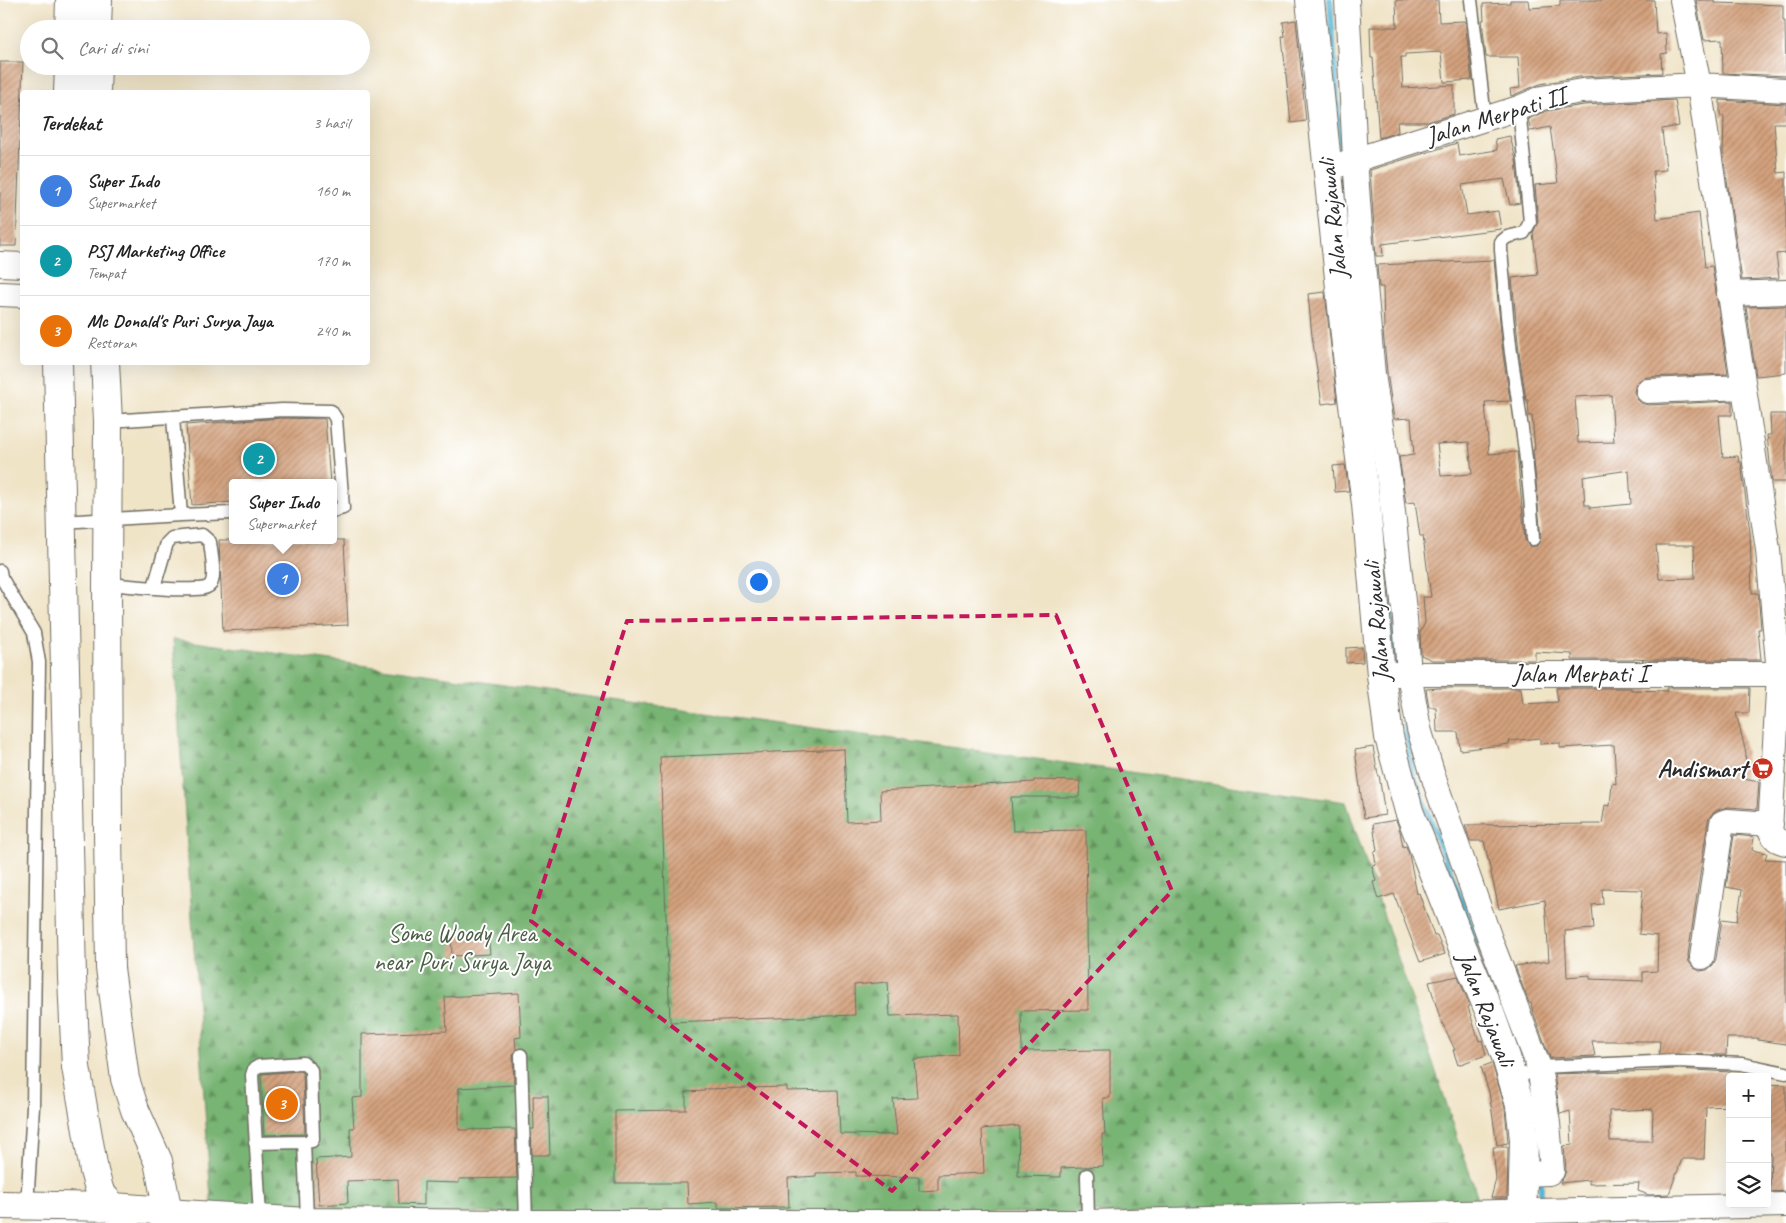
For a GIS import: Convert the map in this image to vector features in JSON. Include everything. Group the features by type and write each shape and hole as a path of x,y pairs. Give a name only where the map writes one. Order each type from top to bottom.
{"street":[{"path":"69,20 70,0"},
{"path":"97,20 98,0"},
{"name":"Jalan Rajawali","path":"1310,0 1342,163 1349,374 1366,504 1395,674 1389,737 1409,811 1464,951 1490,1013 1525,1075 1520,1105 1524,1139 1534,1174 1531,1214"},
{"path":"1342,163 1347,0"},
{"path":"1682,0 1699,85 1768,550 1779,674 1771,824 1772,836 1786,843"},
{"path":"68,90 69,75"},
{"path":"96,90 97,75"},
{"name":"Jalan Merpati II","path":"1342,163 1519,108 1542,98 1582,91 1699,85 1786,90"},
{"path":"0,264 20,265"},
{"path":"1729,294 1786,292"},
{"path":"0,294 20,295"},
{"path":"58,365 72,978 76,1067 94,1171 100,1192 120,1215"},
{"path":"105,365 108,421 107,584 110,968 125,1078 135,1110 158,1161 169,1217"},
{"path":"1648,391 1744,387"},
{"name":"Jalan Merpati I","path":"1395,674 1779,674"},
{"path":"1702,957 1722,823 1727,821 1771,824"},
{"path":"0,1206 27,1206 120,1215 260,1217 307,1220 1088,1222 1531,1214 1786,1205"}],"lane":[{"path":"1471,0 1485,118"},
{"path":"1519,108 1530,222 1524,232 1507,237 1501,242 1500,250 1511,351 1522,417 1530,488 1533,539"},
{"path":"108,421 282,410 330,411 336,419 343,508 337,510"},
{"path":"173,418 181,514"},
{"path":"61,522 181,514 229,514"},
{"path":"107,584 198,590 207,588 212,583 213,569 210,542 202,535 172,538 167,542 154,587"},
{"path":"0,571 1,577 34,633 39,662 33,1107 27,1206"},
{"path":"521,1055 526,1222"},
{"path":"1525,1075 1677,1061 1742,1064 1786,1073"},
{"path":"255,1143 312,1141 311,1070 303,1063 259,1066 254,1069 252,1075 255,1143 260,1217"},
{"path":"304,1142 307,1220"},
{"path":"1087,1175 1088,1222"}],"highlighted area":[{"path":"1056,615 1172,891 892,1191 531,921 627,621"}],"green space":[{"name":"Some Woody Area near Puri Surya Jaya","path":"173,639 1346,802 1483,1213 212,1213"}],"building":[{"path":"1396,0 1438,0 1439,22 1465,21 1472,80 1444,82 1441,52 1405,54 1405,57 1401,57 1403,88 1454,85 1454,114 1428,122 1397,122 1398,132 1379,138 1373,58 1371,58 1370,27 1397,27"},
{"path":"1510,0 1528,0 1529,8 1560,6 1560,0 1654,0 1656,34 1666,33 1667,53 1661,54 1662,73 1580,77 1540,84 1511,96 1510,89 1520,88 1518,57 1486,57 1482,20 1484,20 1483,4 1510,3"},
{"path":"1696,0 1714,0 1714,3 1783,5 1786,76 1723,73 1722,39 1704,40"},
{"path":"1296,20 1306,121 1291,123 1282,37 1285,36 1283,22"},
{"path":"0,62 20,62 20,75 23,75 22,90 20,90 16,246 0,246"},
{"path":"1675,100 1679,126 1662,129 1666,170 1653,171 1657,219 1699,213 1705,267 1712,266 1728,374 1647,377 1636,384 1634,392 1641,403 1648,405 1732,401 1732,415 1719,415 1723,457 1738,456 1739,462 1741,462 1750,532 1752,593 1758,593 1761,629 1758,629 1761,660 1572,660 1572,654 1535,652 1535,660 1432,660 1421,655 1420,633 1425,623 1423,597 1431,597 1423,536 1420,536 1415,502 1406,503 1399,457 1414,455 1411,418 1394,419 1383,330 1383,287 1379,287 1377,265 1494,260 1503,354 1510,401 1485,402 1489,454 1517,452 1525,540 1529,546 1537,546 1541,538 1533,450 1535,450 1532,416 1529,416 1519,352 1512,278 1538,275 1533,233 1538,221 1535,185 1558,183 1550,127 1531,131 1528,119 1546,111 1584,105","holes":["1611,395 1614,442 1578,443 1575,397","1469,442 1472,474 1441,476 1437,444","1629,470 1631,504 1590,508 1590,505 1585,505 1583,477","1656,545 1694,545 1695,578 1659,579"]},
{"path":"1720,100 1786,104 1786,123 1774,123 1778,173 1786,172 1786,253 1776,254 1779,278 1742,280 1723,154 1724,116 1720,116"},
{"path":"1510,136 1516,160 1520,203 1510,205 1504,179 1462,185 1467,215 1498,211 1501,229 1382,244 1383,256 1376,256 1370,170 1457,143 1459,156 1497,150 1495,139"},
{"path":"1325,292 1337,402 1322,404 1308,294"},
{"path":"1786,306 1786,373 1756,376 1746,307"},
{"path":"1770,414 1786,414 1786,482 1772,482 1767,435 1771,435"},
{"path":"282,418 325,419 330,479 229,479 229,502 192,505 186,425"},
{"path":"1345,465 1349,491 1335,492 1333,466"},
{"path":"219,540 229,540 229,544 337,544 337,540 344,540 348,625 223,631"},
{"path":"1362,647 1363,662 1346,663 1346,648"},
{"path":"1521,688 1523,704 1558,702 1556,688 1631,688 1631,690 1667,691 1667,688 1750,688 1749,713 1736,713 1746,753 1744,779 1759,782 1757,809 1728,807 1717,810 1708,821 1688,955 1689,962 1694,968 1700,971 1707,970 1716,959 1722,919 1737,921 1742,890 1726,887 1734,835 1754,837 1752,850 1767,853 1765,859 1786,860 1786,1044 1758,1040 1758,1038 1727,1038 1726,1055 1659,1054 1660,1041 1592,1041 1595,1056 1550,1058 1531,1003 1529,1003 1515,966 1549,961 1545,900 1499,909 1484,841 1470,841 1465,825 1602,824 1605,805 1610,806 1612,783 1616,784 1614,745 1560,748 1560,743 1540,744 1540,738 1509,741 1510,744 1460,750 1458,732 1437,732 1436,707 1429,707 1426,689","holes":["1602,889 1643,890 1639,934 1658,936 1657,971 1643,972 1643,981 1590,979 1590,975 1567,977 1565,931 1594,929 1592,905 1603,904"]},
{"path":"1373,747 1385,815 1364,818 1355,750"},
{"path":"844,749 847,822 881,820 880,791 1034,782 1034,780 1080,781 1079,797 1011,797 1013,831 1086,830 1088,1010 1021,1011 1022,1051 1110,1050 1110,1098 1103,1098 1105,1134 1102,1134 1103,1166 1061,1168 1061,1177 1018,1176 1019,1126 982,1129 984,1173 938,1175 938,1190 919,1191 919,1177 856,1176 856,1172 816,1173 816,1176 788,1178 789,1207 718,1208 718,1202 688,1204 687,1183 615,1183 615,1111 686,1110 686,1092 705,1091 704,1089 787,1087 787,1091 838,1090 840,1134 897,1135 893,1099 917,1098 914,1059 959,1055 958,1014 890,1016 888,982 854,985 855,1015 670,1022 660,757"},
{"path":"1396,820 1403,847 1406,846 1409,854 1417,894 1419,893 1434,936 1437,935 1445,954 1420,962 1394,894 1378,899 1373,882 1376,881 1372,866 1376,865 1374,852 1377,851 1373,824"},
{"path":"488,933 490,954 452,956 451,935"},
{"path":"1458,976 1470,1006 1468,1007 1479,1041 1482,1040 1486,1055 1458,1065 1453,1050 1455,1050 1440,1018 1429,982"},
{"path":"519,993 521,1037 515,1038 516,1049 513,1055 514,1085 459,1088 459,1130 515,1129 517,1178 459,1179 459,1183 424,1182 424,1205 399,1204 398,1179 347,1181 348,1203 319,1205 316,1159 351,1157 350,1128 354,1128 352,1098 362,1097 362,1034 447,1031 445,997"},
{"path":"1492,1063 1505,1108 1508,1143 1497,1145 1489,1092 1481,1067"},
{"path":"1677,1069 1730,1072 1726,1073 1726,1106 1706,1107 1704,1159 1682,1159 1669,1194 1649,1195 1638,1191 1639,1183 1589,1184 1589,1180 1560,1183 1566,1170 1564,1146 1572,1145 1570,1111 1560,1114 1554,1074","holes":["1653,1109 1652,1141 1610,1141 1609,1111"]},
{"path":"300,1071 303,1074 305,1134 264,1135 261,1074"},
{"path":"1771,1084 1786,1085 1786,1191 1771,1192"},
{"path":"533,1096 548,1096 550,1155 532,1155 531,1129 534,1129"},
{"path":"1493,1147 1508,1147 1507,1198 1491,1198 1496,1179"}],"waterway":[{"path":"1330,0 1341,159"},
{"path":"1388,568 1397,665"},
{"path":"1402,697 1412,772 1489,969"},
{"path":"1513,1030 1520,1056"},
{"path":"1541,1177 1541,1223"}],"place":[{"name":"PSJ Marketing Office","path":"259,459"},
{"name":"Super Indo","path":"283,579"},
{"name":"Andismart","path":"1763,769"},
{"name":"Mc Donald's Puri Surya Jaya","path":"282,1104"}]}
